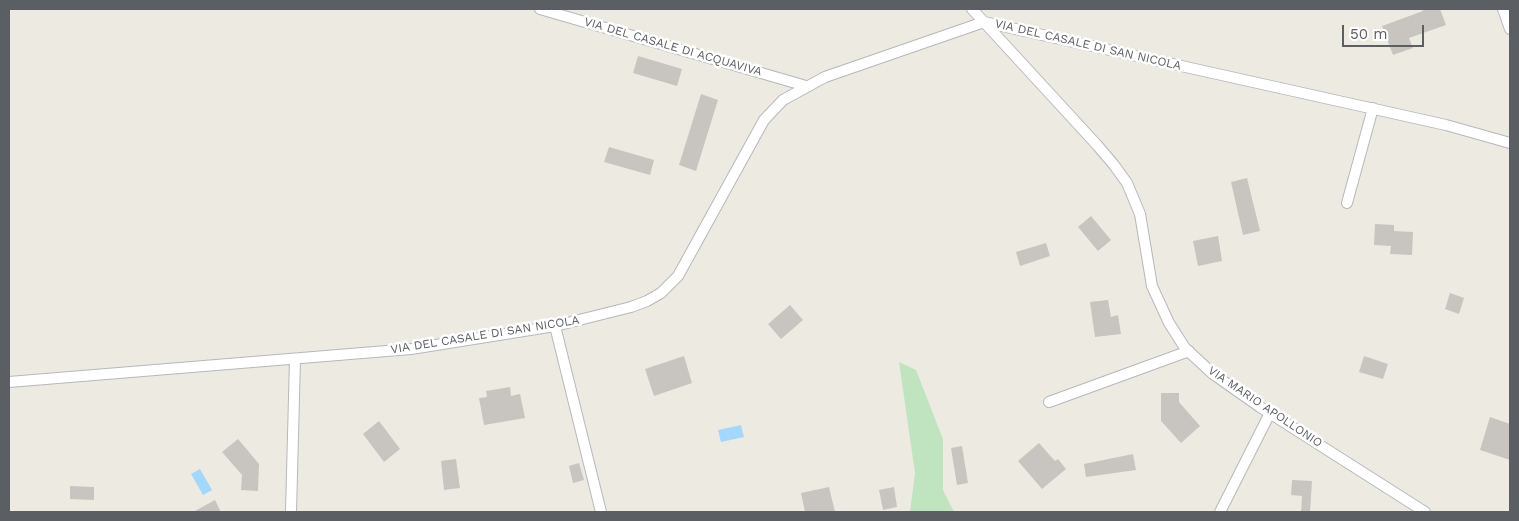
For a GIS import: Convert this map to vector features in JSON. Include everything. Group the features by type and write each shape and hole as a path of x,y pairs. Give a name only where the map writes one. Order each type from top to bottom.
{"street":[{"name":"VIA DEL CASALE DI ACQUAVIVA","path":"540,9 806,86"},
{"name":"VIA MARIO APOLLONIO","path":"972,9 1097,145 1124,178 1140,214 1152,286 1169,323 1188,352 1213,374 1270,413 1425,512"},
{"path":"1503,9 1510,29"},
{"name":"VIA DEL CASALE DI SAN NICOLA","path":"9,382 410,349 555,326 631,307 654,298 667,288 681,270 764,120 783,100 806,86 844,70 984,22 1373,108 1446,125 1510,143"},
{"path":"1347,203 1373,108"},
{"path":"555,326 600,512"},
{"path":"1049,402 1188,352"},
{"path":"291,512 294,359"},
{"path":"1220,512 1270,413"}],"green space":[{"path":"899,362 916,370 943,439 943,490 954,512 910,512 915,473"}],"water":[{"path":"741,425 744,437 721,442 718,430"},
{"path":"200,469 212,490 203,495 191,474"}],"building":[{"path":"1422,9 1440,9 1446,25 1409,38 1413,48 1393,55 1382,26 1423,11"},
{"path":"638,56 682,69 677,86 633,73"},
{"path":"701,94 718,100 696,171 679,165"},
{"path":"609,147 654,160 650,175 604,162"},
{"path":"1247,178 1260,231 1243,235 1231,182"},
{"path":"1091,216 1111,240 1098,251 1078,227"},
{"path":"1375,224 1394,225 1394,231 1413,232 1412,255 1390,254 1391,246 1374,245"},
{"path":"1218,236 1222,261 1198,266 1193,241"},
{"path":"1046,243 1050,256 1020,266 1016,252"},
{"path":"1450,293 1464,298 1459,314 1445,309"},
{"path":"1108,300 1111,317 1118,315 1121,334 1095,337 1090,302"},
{"path":"790,305 803,320 781,339 768,324"},
{"path":"684,356 692,383 654,396 645,369"},
{"path":"1364,356 1388,364 1383,379 1359,372"},
{"path":"510,387 511,396 520,394 525,418 484,425 479,398 487,397 486,391"},
{"path":"1161,393 1179,393 1179,402 1200,426 1181,443 1161,421"},
{"path":"1490,417 1510,424 1510,460 1480,450"},
{"path":"379,421 400,449 384,462 363,434"},
{"path":"238,439 259,464 258,491 241,490 242,475 222,452"},
{"path":"1039,443 1055,461 1058,459 1066,469 1042,489 1018,461"},
{"path":"962,446 968,483 957,485 951,448"},
{"path":"1133,454 1136,470 1086,477 1084,464"},
{"path":"456,459 460,488 444,490 441,461"},
{"path":"579,463 584,480 573,483 569,466"},
{"path":"1292,480 1312,481 1310,512 1301,512 1302,496 1291,495"},
{"path":"70,486 94,487 94,500 70,499"},
{"path":"829,487 835,512 805,512 801,493"},
{"path":"894,487 897,507 883,510 879,490"},
{"path":"215,500 221,512 193,512"}]}
